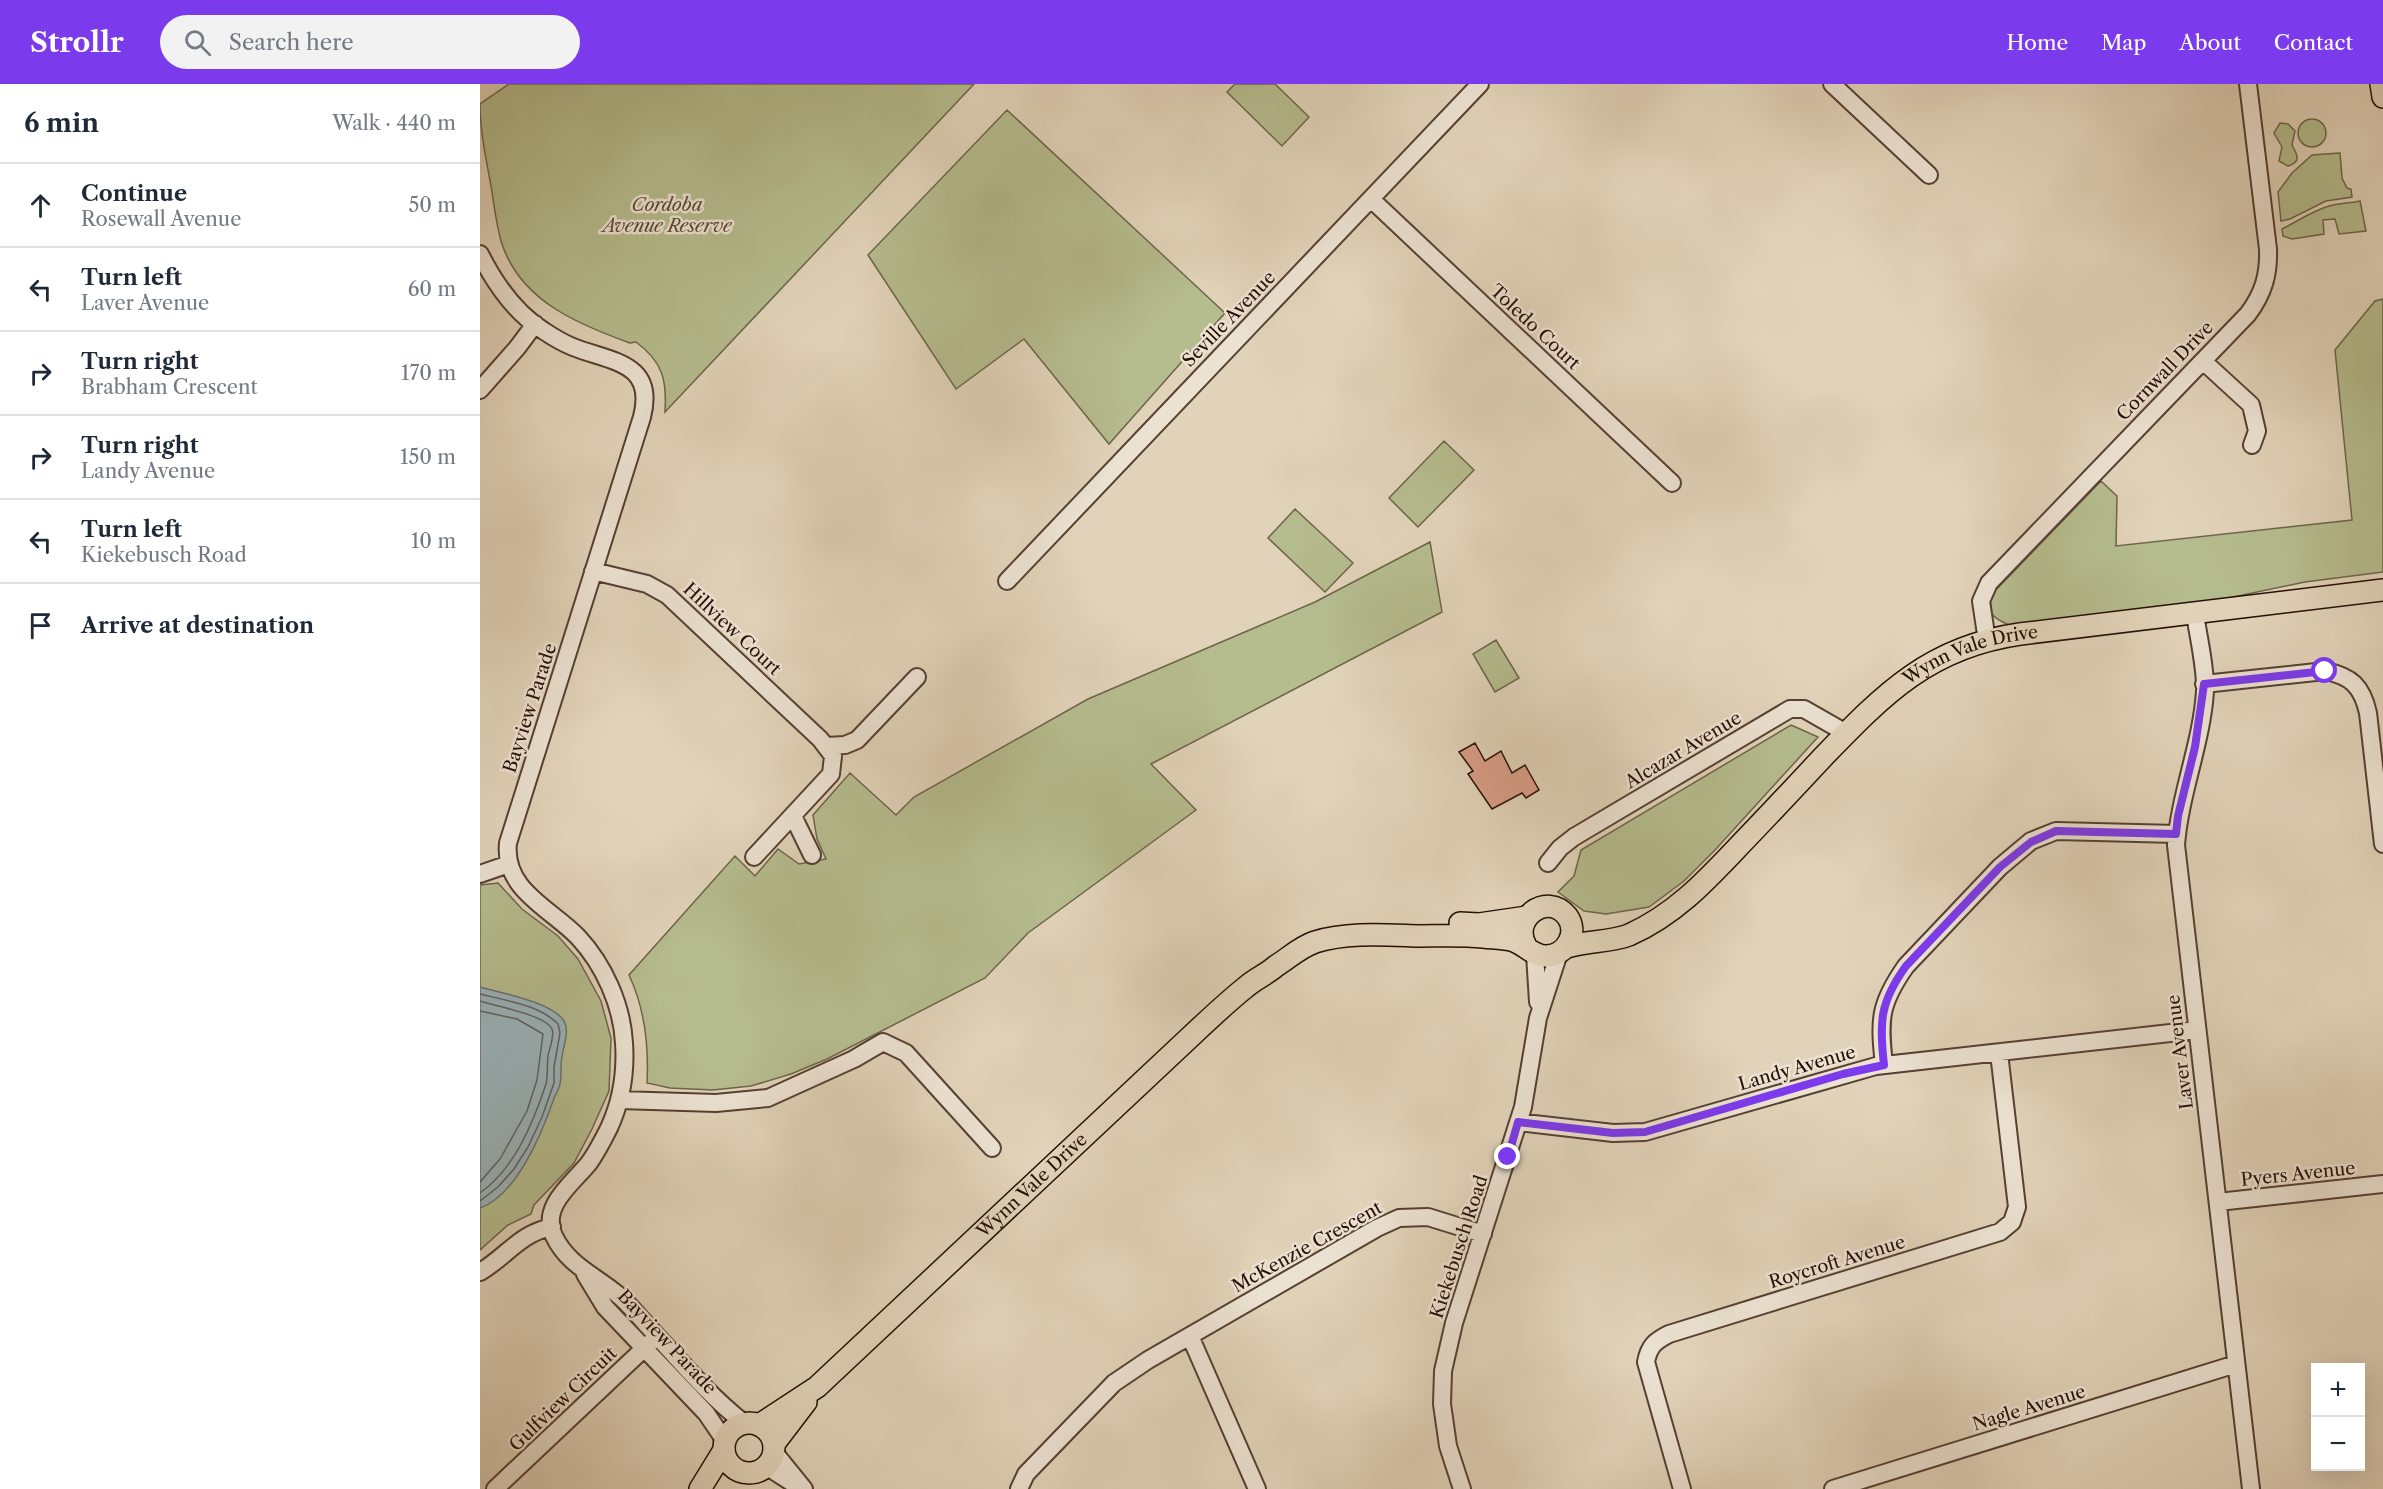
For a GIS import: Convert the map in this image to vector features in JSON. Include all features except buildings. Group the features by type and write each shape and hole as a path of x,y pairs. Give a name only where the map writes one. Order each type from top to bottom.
{"main road":[{"path":"2381,84 2383,97"},
{"name":"Wynn Vale Drive","path":"1563,950 1587,941 1619,939 1655,920 1696,892 1885,694 1912,674 1966,648 2020,634 2383,590"},
{"path":"1548,906 1559,909 1565,914 1572,932 1563,950 1546,956 1531,950 1522,930 1527,916 1539,907 1548,906"},
{"name":"Wynn Vale Drive","path":"1565,914 1599,927 1655,920"},
{"name":"Wynn Vale Drive","path":"713,1489 765,1459 817,1387 1248,985 1269,959 1290,943 1314,929 1352,922 1479,924 1527,916"},
{"name":"Wynn Vale Drive","path":"1248,985 1313,943 1341,936 1510,939 1531,950"},
{"name":"Wynn Vale Drive","path":"752,1424 817,1387"},
{"path":"700,1489 725,1446 732,1429 752,1424 769,1432 765,1459 738,1470 730,1465 725,1446"}],"street":[{"name":"Seville Avenue","path":"1006,581 1480,84"},
{"path":"1832,84 1929,176"},
{"name":"Cornwall Drive","path":"1987,641 1981,601 1989,583 2203,361 2257,302 2263,290 2269,266 2248,84"},
{"name":"Toledo Court","path":"1371,199 1672,483"},
{"name":"Bayview Parade","path":"480,254 501,290 535,324 573,346 625,364 635,372 646,393 642,417 508,843 509,864"},
{"path":"480,390 535,324"},
{"path":"2203,361 2252,405 2258,431 2253,444"},
{"name":"Hillview Court","path":"593,571 647,584 667,595 826,746"},
{"name":"Laver Avenue","path":"2195,613 2204,684 2195,747 2178,816 2176,845 2251,1489"},
{"path":"2204,684 2325,671 2339,673 2353,682 2364,698 2368,713 2383,844"},
{"path":"826,746 845,745 857,740 917,677"},
{"name":"Alcazar Avenue","path":"1548,863 1560,848 1574,837 1790,710 1797,708 1810,711 1846,733"},
{"path":"754,857 831,774 833,756 826,746"},
{"path":"793,816 812,855"},
{"path":"1884,1065 1881,1022 1887,995 1894,983 1906,966 2017,852 2031,842 2056,831 2176,834"},
{"path":"480,874 509,864 513,876 523,891 577,937 600,968 609,985 616,1004 624,1043 624,1064 619,1100 610,1125 590,1161 555,1203 551,1220 552,1227 522,1238 480,1272"},
{"name":"Kiekebusch Road","path":"1531,950 1538,978 1538,1018"},
{"name":"Kiekebusch Road","path":"1462,1489 1448,1446 1442,1404 1443,1371 1454,1323 1518,1122 1538,1018 1563,950"},
{"name":"Landy Avenue","path":"1518,1122 1613,1133 1645,1132 1843,1074 1884,1065 2197,1030"},
{"path":"619,1100 716,1103 768,1098 854,1059 883,1042 906,1053 992,1148"},
{"name":"Roycroft Avenue","path":"1682,1489 1646,1362 1648,1350 1655,1341 1669,1334 2000,1232 2012,1222 2017,1207 1999,1053"},
{"name":"Pyers Avenue","path":"2218,1202 2383,1184"},
{"name":"McKenzie Crescent","path":"1019,1489 1026,1474 1114,1383 1190,1336 1377,1228 1399,1218 1428,1217 1483,1234"},
{"name":"Bayview Parade","path":"552,1227 552,1233 562,1251 581,1269 618,1294 718,1402 752,1424"},
{"name":"Bayview Parade","path":"581,1269 605,1307 706,1413 725,1446"},
{"name":"Gulfview Circuit","path":"495,1489 657,1336"},
{"path":"1190,1336 1257,1489"},
{"name":"Nagle Avenue","path":"1833,1489 2236,1364"},
{"path":"765,1459 803,1489"}],"green space":[{"name":"Cordoba Avenue Reserve","path":"509,84 974,84 665,412 664,381 658,364 645,349 636,342 630,343 590,327 552,307 521,279 510,262 501,241 496,220 480,114 480,104"},
{"path":"1235,84 1275,84 1309,117 1282,146 1227,92"},
{"path":"1007,110 1225,313 1109,444 1024,339 956,389 868,255"},
{"path":"2312,119 2322,123 2326,133 2322,143 2312,147 2302,143 2298,133 2302,123"},
{"path":"2280,123 2288,124 2295,131 2292,145 2297,160 2288,166 2279,161 2282,147 2274,133"},
{"path":"2340,153 2342,178 2347,188 2351,189 2352,197 2326,201 2290,219 2281,221 2278,192 2292,173 2312,155"},
{"path":"2360,201 2366,231 2339,234 2335,219 2323,220 2324,234 2292,239 2283,236 2282,229 2317,211 2334,205"},
{"path":"2383,299 2383,572 2305,582 2219,600 2009,625 1992,614 1991,595 2101,481 2117,496 2116,546 2352,520 2335,350 2375,301"},
{"path":"1444,441 1474,470 1418,527 1389,498"},
{"path":"1295,509 1353,563 1325,592 1268,538"},
{"path":"1430,542 1442,612 1151,764 1196,810 1028,933 985,978 827,1059 791,1074 751,1086 713,1090 670,1088 647,1083 645,1028 639,1001 629,975 735,856 755,876 778,849 799,864 826,859 817,839 813,815 850,773 896,815 914,797 1088,699 1315,602"},
{"path":"1496,640 1519,678 1495,692 1473,654"},
{"path":"1791,725 1818,737 1715,850 1684,881 1649,907 1606,914 1584,911 1558,892 1574,876 1581,850"},
{"path":"498,883 522,909 558,936 578,959 601,1001 611,1038 609,1091 574,1163 534,1205 531,1214 508,1225 480,1250 480,885"}],"water":[{"path":"480,987 538,1003 558,1014 566,1025 566,1039 561,1060 559,1086 535,1146 505,1191 480,1208"}],"route":[{"path":"1508,1157 1518,1122 1613,1133 1645,1132 1843,1074 1884,1065 1881,1022 1887,995 1894,983 1906,966 2000,867 2031,842 2056,831 2073,830 2176,834 2178,816 2195,747 2205,690 2204,684 2325,671"}]}
